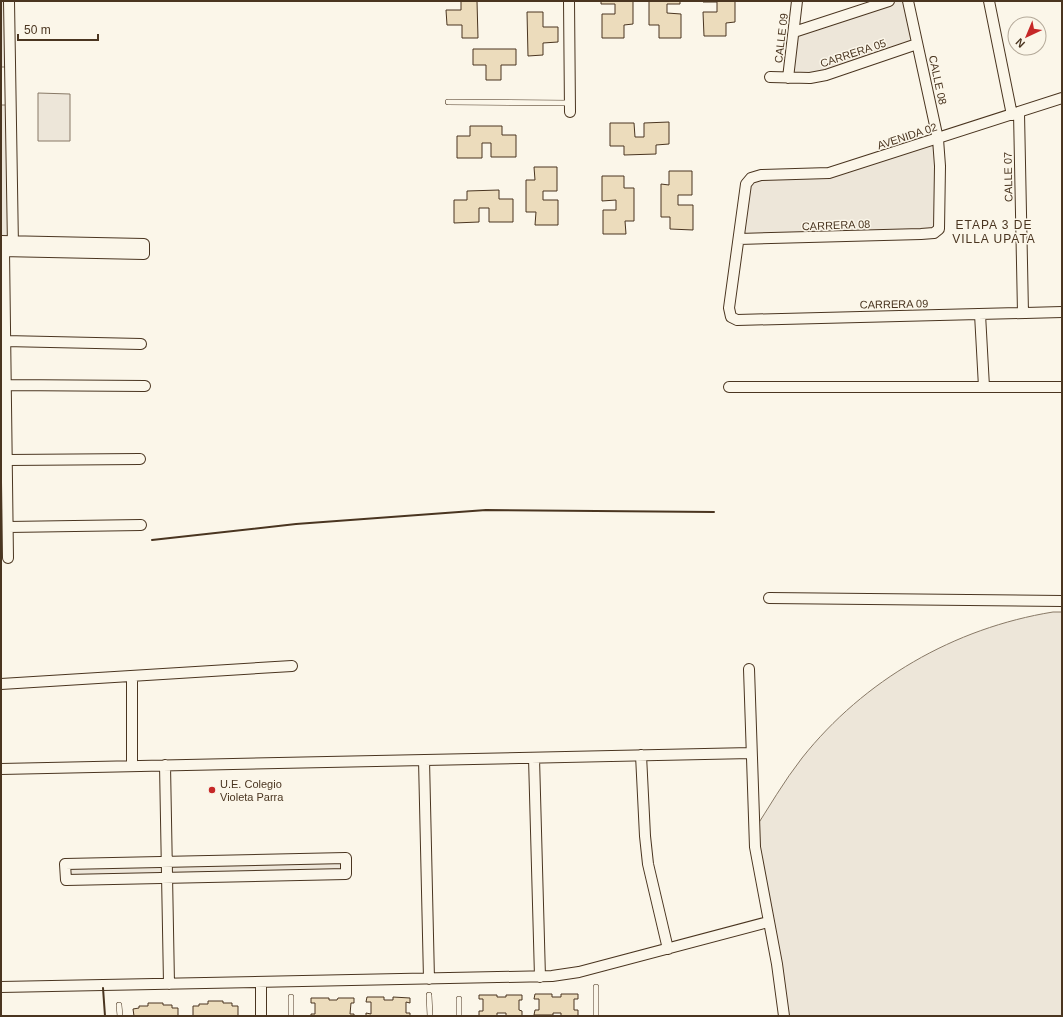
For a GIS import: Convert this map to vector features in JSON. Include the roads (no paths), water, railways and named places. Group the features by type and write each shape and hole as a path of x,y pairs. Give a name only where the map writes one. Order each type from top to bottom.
{"street":[{"path":"8,558 5,341 9,1"},
{"path":"570,1 570,107"},
{"name":"CALLE 09","path":"788,78 798,1"},
{"path":"794,32 889,1"},
{"name":"CALLE 08","path":"908,1 938,139 940,166 940,225 939,229 934,233"},
{"name":"CALLE 07","path":"990,1 1016,114 1024,313"},
{"name":"CARRERA 05","path":"770,77 810,78 826,75 918,44"},
{"name":"AVENIDA 02","path":"739,239 746,184 748,180 755,176 829,173 1062,98"},
{"name":"CARRERA 08","path":"739,239 934,233"},
{"name":"CARRERA 09","path":"739,239 730,313 731,317 737,320 1062,312"},
{"path":"144,244 144,254 6,247 144,244"},
{"path":"980,314 984,387"},
{"path":"5,341 141,344"},
{"path":"6,385 145,386"},
{"path":"729,387 1062,387"},
{"path":"7,460 140,459"},
{"path":"8,527 141,525"},
{"path":"770,598 1062,601"},
{"path":"1,684 292,666"},
{"path":"749,669 754,847 777,964 784,1016"},
{"path":"132,676 132,766"},
{"path":"1,769 751,753"},
{"path":"641,755 648,864 668,948"},
{"path":"534,758 540,977"},
{"path":"424,760 429,980"},
{"path":"165,765 169,984"},
{"path":"346,858 346,874 167,878 66,880 65,864 346,858"},
{"path":"1,987 540,977 579,972 768,922"},
{"path":"261,982 261,1016"}],"lane":[{"path":"448,102 570,107"},
{"path":"596,987 596,1016"},
{"path":"429,995 430,1016"},
{"path":"291,997 291,1016"},
{"path":"459,999 459,1016"},
{"path":"119,1005 120,1016"}],"place":[{"name":"U.E. Colegio Violeta Parra","path":"212,790"}],"district":[{"name":"ETAPA 3 DE VILLA UPATA","path":"994,232"}]}
